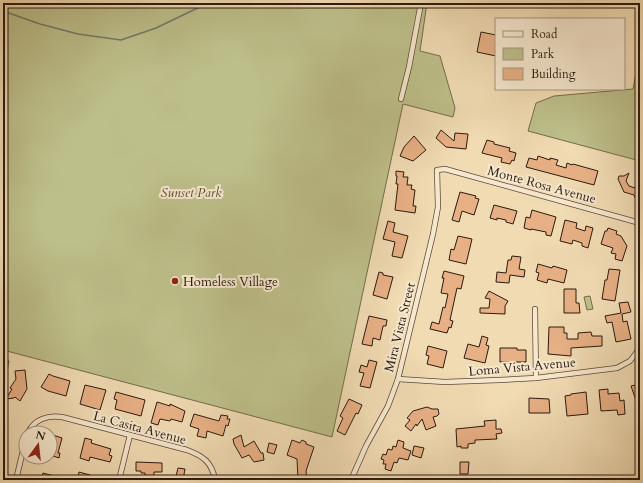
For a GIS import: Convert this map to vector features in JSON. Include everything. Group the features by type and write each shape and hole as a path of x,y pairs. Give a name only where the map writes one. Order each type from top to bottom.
{"street":[{"path":"401,99 410,67 421,3"},
{"name":"Monte Rosa Avenue","path":"437,170 445,169 640,223"},
{"name":"Mira Vista Street","path":"351,480 366,446 388,406 398,379 433,234 438,207 437,170"},
{"path":"640,281 638,299 640,302"},
{"path":"535,310 536,378"},
{"name":"Loma Vista Avenue","path":"398,379 445,382 536,378 617,368 630,361 640,348"},
{"name":"La Casita Avenue","path":"34,425 45,418 53,416 62,417 197,454 209,463 214,472 215,480"},
{"path":"119,480 130,435"},
{"path":"16,480 20,465"}],"green space":[{"name":"Sunset Park","path":"3,3 427,3 420,51 440,56 455,108 453,117 403,104 332,437 3,350"},
{"path":"640,51 640,161 528,131 536,103 554,96 633,89"},
{"path":"590,296 593,309 587,310 584,297"},
{"path":"3,360 9,361 5,381 3,380"}],"building":[{"path":"481,32 495,35 495,56 477,52"},
{"path":"441,130 454,141 455,133 468,134 466,149 446,147 436,138"},
{"path":"414,136 426,150 413,161 400,156 404,147"},
{"path":"487,140 494,142 494,144 510,148 509,151 516,153 514,161 512,160 510,164 501,162 502,158 482,153"},
{"path":"538,156 550,160 550,158 558,160 556,165 566,168 567,163 598,171 594,185 526,167 529,158 537,160"},
{"path":"396,171 404,172 403,177 408,177 407,185 412,185 411,189 415,190 413,206 416,206 415,213 395,210 398,184 396,184"},
{"path":"629,173 626,181 629,186 635,188 636,184 640,185 640,197 638,199 635,198 634,195 624,192 618,179 619,176 624,176"},
{"path":"460,192 476,196 475,198 479,199 474,215 462,211 459,222 452,220"},
{"path":"494,205 517,211 513,224 506,222 506,220 490,218"},
{"path":"532,210 556,217 551,236 546,235 546,232 524,228 526,217 530,218"},
{"path":"565,220 577,223 576,228 585,231 586,226 593,228 588,248 582,246 582,243 573,240 572,244 560,241"},
{"path":"388,221 395,223 393,232 408,236 402,258 392,256 395,242 383,239"},
{"path":"608,228 617,231 616,234 621,236 627,246 622,261 615,259 616,254 611,253 613,248 601,244 605,231 607,231"},
{"path":"458,236 472,239 466,264 449,260 451,249 454,250"},
{"path":"512,256 521,257 519,269 525,270 524,277 510,275 509,283 496,282 497,272 506,273 508,260 511,260"},
{"path":"538,264 567,270 564,283 548,279 547,283 537,280 539,273 536,272"},
{"path":"609,269 620,270 615,301 602,299 605,280 607,280"},
{"path":"444,271 464,276 461,289 457,288 450,320 453,321 451,328 449,327 447,333 430,329 432,322 439,324 443,307 445,308 448,294 441,293"},
{"path":"379,272 383,273 383,275 393,277 387,299 373,295"},
{"path":"564,289 576,289 576,303 579,303 580,313 564,313"},
{"path":"489,291 508,301 505,306 505,314 480,313 480,308 489,308 490,299 485,298"},
{"path":"628,302 631,312 622,314 623,322 627,321 631,339 616,342 612,322 607,323 605,316 621,313 619,303"},
{"path":"369,316 387,320 386,326 383,326 380,340 373,338 372,346 362,344"},
{"path":"549,327 564,327 564,333 567,333 567,339 578,339 578,333 591,332 592,336 602,336 602,346 571,348 571,356 548,354"},
{"path":"482,336 488,338 486,345 489,346 485,363 464,358 468,344 479,347"},
{"path":"428,346 447,351 443,368 427,364 429,356 426,355"},
{"path":"500,348 517,348 517,350 526,350 526,362 500,362"},
{"path":"369,360 377,362 370,388 360,386 364,373 359,372 361,365 367,367"},
{"path":"25,370 27,389 20,401 15,397 6,399 12,389 10,388 16,379 15,371"},
{"path":"49,374 70,381 66,396 48,391 41,387"},
{"path":"640,384 640,409 639,409 631,386"},
{"path":"85,385 106,390 100,410 80,404"},
{"path":"608,389 608,394 619,393 620,401 624,400 625,414 618,415 617,410 601,411 599,390"},
{"path":"116,392 145,400 141,416 115,409 117,400 114,399"},
{"path":"586,392 588,414 567,416 565,396"},
{"path":"529,398 549,399 550,413 529,413"},
{"path":"349,399 362,405 358,414 356,413 345,435 337,431 343,418 340,416"},
{"path":"157,402 170,406 170,404 185,411 182,422 171,419 170,421 160,419 158,425 151,423"},
{"path":"427,407 438,409 439,414 433,417 436,426 426,430 422,419 411,431 405,426 410,420 407,418 413,411"},
{"path":"194,414 219,421 221,415 228,416 227,419 230,419 228,426 226,425 223,436 207,431 206,438 197,436 199,429 190,426"},
{"path":"496,420 496,429 501,429 502,433 496,434 497,439 475,440 475,443 468,444 468,448 461,448 461,446 457,447 456,429 485,426 484,421"},
{"path":"241,435 244,447 254,441 261,453 263,453 264,460 254,462 249,455 242,458 234,444 233,439"},
{"path":"58,437 62,438 58,453"},
{"path":"85,438 92,440 91,443 111,449 109,455 112,456 110,462 90,457 89,461 80,458"},
{"path":"292,440 300,443 302,440 306,442 306,444 314,447 306,471 307,480 298,480 297,459 287,455"},
{"path":"398,440 404,442 403,448 411,451 408,460 399,458 397,463 394,462 391,471 385,469 386,464 383,464 384,460 381,459 383,454 386,455 388,449 392,450 393,446 396,447"},
{"path":"269,443 277,445 274,454 267,452"},
{"path":"414,446 424,448 421,458 412,455"},
{"path":"136,462 162,463 162,472 154,472 154,477 145,477 145,473 136,471"},
{"path":"460,462 469,462 468,474 460,474"},
{"path":"178,468 185,469 183,480 175,480"},
{"path":"79,472 90,475 89,480 77,480"},
{"path":"43,473 54,476 53,480 41,480"}],"waterway":[{"path":"3,11 40,24 78,34 121,40 156,28 208,3"}],"place":[{"name":"Homeless Village","path":"175,281"}]}
